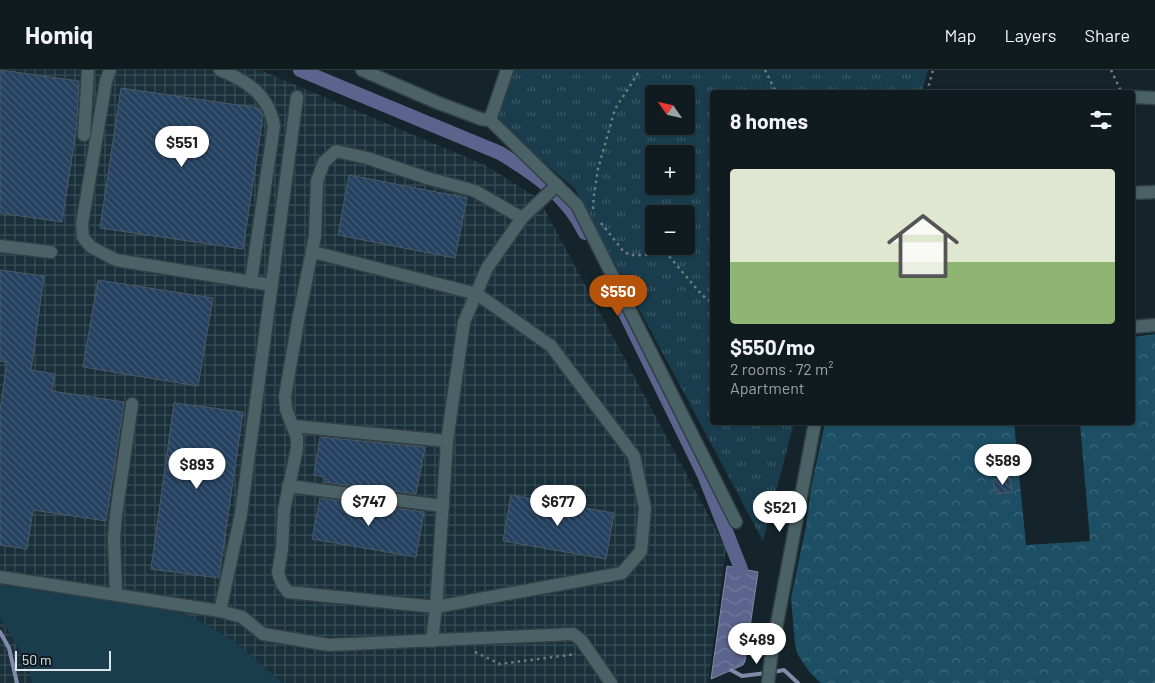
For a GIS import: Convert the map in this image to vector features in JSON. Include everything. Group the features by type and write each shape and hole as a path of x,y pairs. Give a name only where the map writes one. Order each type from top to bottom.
{"street":[{"path":"84,135 88,70"},
{"path":"110,70 106,81 82,224 86,241 91,247 116,260 272,284"},
{"path":"220,70 251,86 272,112 274,126 251,281"},
{"path":"362,70 436,102 481,119 490,120 576,205 736,522"},
{"path":"490,120 507,70"},
{"path":"220,611 241,514 296,97"},
{"path":"1135,97 1155,98"},
{"path":"313,252 477,294 551,346 634,456 646,508 641,551 622,573 436,607 288,592 282,584 278,573 282,548 284,510 297,448 297,438 286,409 285,396 298,321 313,252 317,180 324,162 336,151 366,158 475,191 522,218"},
{"path":"432,641 447,441 464,322 487,268 522,218 557,185"},
{"path":"1135,194 1155,192"},
{"path":"0,246 51,252"},
{"path":"1135,327 1155,325"},
{"path":"116,594 114,537 132,404"},
{"path":"768,683 772,650 814,425"},
{"path":"293,426 447,441"},
{"path":"288,486 443,506"},
{"path":"0,578 220,611 242,617 263,634 330,645 573,634 581,640 610,682"},
{"path":"596,683 610,682"}],"path":[{"path":"594,216 594,195 598,169 615,109 640,70"},
{"path":"765,70 775,90"},
{"path":"928,90 933,70"},
{"path":"1113,70 1120,90"},
{"path":"598,220 624,252 631,255 663,252 668,255 702,295 710,301"},
{"path":"451,641 500,664 590,653"}],"shaded area":[{"path":"0,70 260,70 485,165 539,199 726,548 708,683 283,683 234,641 192,617 160,607 0,585"},
{"path":"0,617 26,662 32,683 0,683"}],"green space":[{"path":"514,70 928,70 923,90 710,90 710,425 793,425 763,541 575,189 497,122"},
{"path":"1155,334 1155,683 821,683 811,674 798,655 795,644 791,598 825,425 1014,425 1026,545 1090,541 1080,425 1135,425 1135,337"},
{"path":"0,585 160,607 192,617 234,641 283,683 32,683 26,662 0,617"}],"water":[{"path":"727,566 758,572 745,661 743,665 711,679"}],"building":[{"path":"0,70 79,81 77,124 62,222 0,213"},
{"path":"121,88 259,108 263,116 243,249 100,228"},
{"path":"349,175 467,198 455,258 338,235"},
{"path":"0,270 44,276 31,370 55,374 52,391 124,402 106,521 33,510 27,549 0,545 0,410 7,362 0,361"},
{"path":"98,280 213,298 198,386 83,367"},
{"path":"174,403 243,412 219,578 151,569"},
{"path":"320,437 425,447 416,494 323,482 324,477 314,475"},
{"path":"1010,478 1012,492 996,494 993,480"},
{"path":"511,495 614,513 606,559 503,541"},
{"path":"320,498 424,512 416,557 312,539"}],"waterway":[{"path":"300,70 500,153 537,177 559,197 578,220 585,233"},
{"path":"619,301 704,475 741,569"},
{"path":"0,632 9,648 17,683"},
{"path":"731,670 742,676 766,673"},
{"path":"773,672 784,670 798,683"}]}
